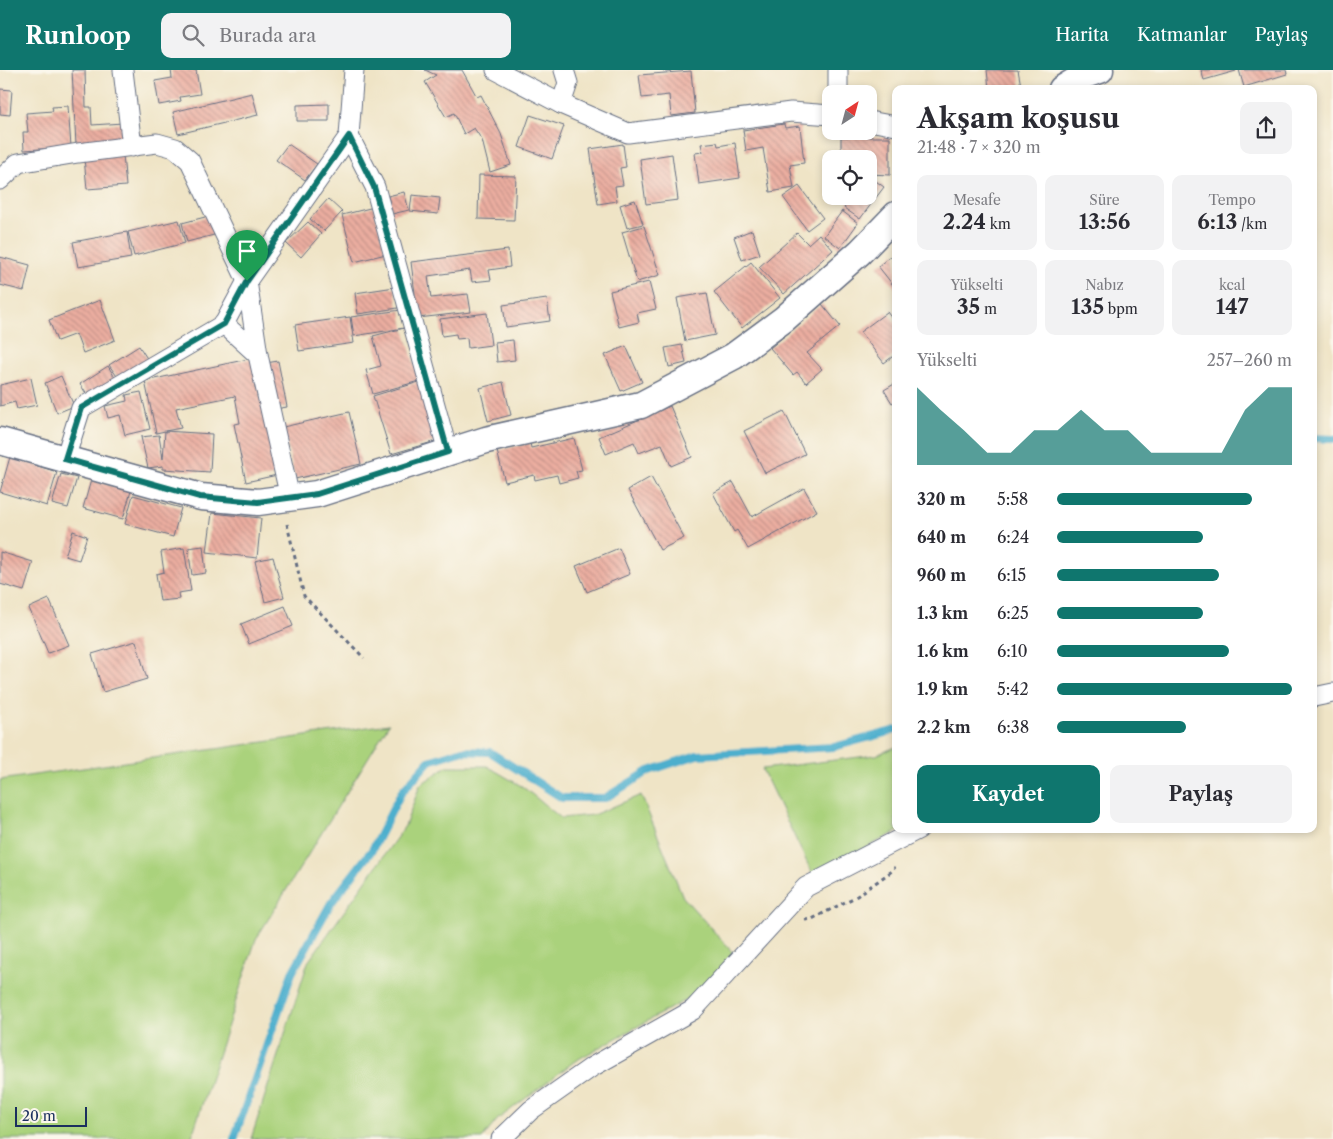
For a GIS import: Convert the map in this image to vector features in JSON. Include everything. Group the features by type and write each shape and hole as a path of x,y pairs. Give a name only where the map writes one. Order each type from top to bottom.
{"street":[{"path":"123,70 132,147"},
{"path":"354,70 349,136 374,187 448,452"},
{"path":"496,70 561,104 628,133 791,112 822,114"},
{"path":"561,104 568,83 564,70"},
{"path":"838,70 838,85"},
{"path":"1069,85 1090,72"},
{"path":"878,123 892,125"},
{"path":"65,459 81,408 224,324 247,281 349,136"},
{"path":"0,180 18,164 78,153 157,144 175,148 190,161 247,281 258,356 286,498"},
{"path":"0,441 200,497 258,502 317,494 486,440 641,405 734,356 784,319 860,252 892,219"},
{"path":"224,324 258,356"},
{"path":"1317,696 1333,693"},
{"path":"501,1139 531,1110 592,1067 693,1010 806,887 911,833"}],"path":[{"path":"286,498 304,596 364,658"},
{"path":"768,929 812,919 857,896 892,872 896,864"}],"green space":[{"path":"389,724 256,939 191,1139 0,1139 0,780"},
{"path":"892,749 892,833 894,833 813,875 762,769 876,755"},
{"path":"447,766 487,766 523,787 561,818 593,815 641,795 683,897 735,955 689,998 575,1061 497,1120 482,1139 251,1139 308,962 405,826 420,785"}],"building":[{"path":"72,70 85,70 86,107 91,107 92,125 123,123 124,143 76,145"},
{"path":"171,70 196,70 200,94 180,97 181,101 159,105 155,81 172,78"},
{"path":"425,70 462,70 477,97 481,95 501,134 511,165 490,172 482,140 474,128 464,134 454,113 446,117 425,82 436,75"},
{"path":"987,70 1018,70 1021,85 989,85"},
{"path":"1201,70 1236,70 1236,71 1204,80"},
{"path":"1239,70 1286,70 1287,74 1251,85 1243,85"},
{"path":"691,71 695,113 671,116 669,95 642,98 639,75"},
{"path":"0,89 12,90 10,115 0,114"},
{"path":"252,93 258,115 178,134 173,112"},
{"path":"329,104 329,121 297,121 297,105"},
{"path":"68,106 71,147 24,150 23,132 28,132 26,113 53,111 52,107"},
{"path":"530,115 564,126 552,159 519,147"},
{"path":"784,124 785,128 800,126 804,163 790,165 794,188 770,192 763,148 746,151 743,130"},
{"path":"878,137 890,137 890,175 877,174 877,150 841,150 841,140 878,140"},
{"path":"717,142 718,146 735,143 740,178 699,184 695,153 703,152 701,144"},
{"path":"288,144 317,164 305,180 276,160"},
{"path":"623,144 626,167 620,168 623,185 615,186 617,201 598,204 590,149"},
{"path":"672,154 678,200 646,204 640,159"},
{"path":"123,155 126,186 87,189 84,158"},
{"path":"479,175 516,176 514,220 478,219"},
{"path":"877,182 884,187 877,196"},
{"path":"799,186 823,218 807,230 783,197"},
{"path":"404,192 409,210 392,214 388,196"},
{"path":"412,195 440,198 438,214 410,211"},
{"path":"328,199 342,212 324,231 310,219"},
{"path":"635,200 643,224 627,228 620,205"},
{"path":"846,205 870,205 860,219 844,208"},
{"path":"374,207 386,254 354,262 342,215"},
{"path":"842,211 858,223 840,248 824,236"},
{"path":"209,216 214,235 187,242 182,223"},
{"path":"179,220 185,243 134,256 128,232"},
{"path":"308,222 321,234 301,257 286,243"},
{"path":"644,226 660,275 637,282 622,232"},
{"path":"752,230 760,254 742,260 734,237"},
{"path":"127,232 131,258 78,267 73,242"},
{"path":"797,233 808,244 819,234 833,250 784,294 759,267"},
{"path":"508,250 510,267 489,270 491,280 472,282 470,270 428,276 431,298 468,294 471,312 418,318 411,262"},
{"path":"892,255 892,284 878,266"},
{"path":"0,257 30,265 24,291 0,285"},
{"path":"751,262 780,298 742,328 714,292"},
{"path":"649,282 656,309 637,313 639,322 619,327 610,291"},
{"path":"395,287 398,308 358,314 355,293"},
{"path":"707,293 715,335 685,341 677,298"},
{"path":"547,299 550,321 506,327 503,305"},
{"path":"100,300 115,340 83,353 76,334 57,341 49,320"},
{"path":"822,304 840,326 807,353 822,369 806,383 797,372 793,375 770,348"},
{"path":"401,310 404,328 354,336 351,317"},
{"path":"887,312 892,319 892,357 884,363 860,332"},
{"path":"487,313 491,345 468,348 467,338 457,339 456,334 442,336 440,319"},
{"path":"350,317 354,343 299,351 295,325"},
{"path":"404,328 419,381 373,394 366,370 381,366 373,336"},
{"path":"513,340 515,360 497,362 495,342"},
{"path":"682,345 686,363 669,367 665,348"},
{"path":"139,346 148,360 119,379 109,365"},
{"path":"626,346 642,382 621,391 605,355"},
{"path":"253,358 277,475 246,482 234,424 240,423 235,396 176,408 181,428 156,433 145,381"},
{"path":"278,361 287,407 275,409 266,363"},
{"path":"108,366 117,381 89,398 80,384"},
{"path":"61,376 74,406 57,413 45,383"},
{"path":"31,378 37,405 17,409 15,402 0,406 0,385"},
{"path":"419,382 436,441 391,454 373,396"},
{"path":"503,382 511,415 488,421 480,388"},
{"path":"892,385 892,403 884,390"},
{"path":"141,392 150,429 125,435 120,415 108,418 105,406 127,401 126,395"},
{"path":"670,406 692,457 671,466 662,444 639,453 634,442 606,454 599,437"},
{"path":"784,411 805,454 765,473 744,431"},
{"path":"349,412 361,464 295,479 283,427"},
{"path":"165,431 212,434 210,472 163,469 163,466 148,468 141,437 159,435 163,459"},
{"path":"574,438 582,470 576,471 578,478 559,483 557,475 535,480 534,475 505,482 497,451 530,443 531,448"},
{"path":"10,457 57,472 47,506 0,492"},
{"path":"61,474 77,478 68,508 52,504"},
{"path":"651,477 684,538 660,550 628,490"},
{"path":"91,480 131,491 123,519 83,508"},
{"path":"733,482 752,517 804,488 817,511 748,549 737,530 734,532 713,493"},
{"path":"133,495 181,508 173,537 125,524"},
{"path":"212,513 261,518 257,558 207,552"},
{"path":"73,531 87,536 79,560 65,556"},
{"path":"203,546 206,573 192,575 188,548"},
{"path":"184,548 191,591 178,593 179,599 160,601 156,574 164,572 161,552"},
{"path":"619,548 630,574 587,592 576,566"},
{"path":"0,552 33,562 24,591 0,584"},
{"path":"273,557 284,597 265,602 255,561"},
{"path":"49,599 69,645 48,653 29,608"},
{"path":"285,606 293,626 249,644 241,624"},
{"path":"136,641 147,679 103,692 92,654"}],"waterway":[{"path":"1317,438 1333,439"},
{"path":"234,1139 292,973 331,903 372,850 401,793 429,761 460,751 490,752 562,798 605,798 649,771 697,755 834,747 892,731"}],"route":[{"path":"349,136 374,187 448,452 317,494 258,502 200,497 65,459 81,408 224,324 247,281 349,136"}]}
